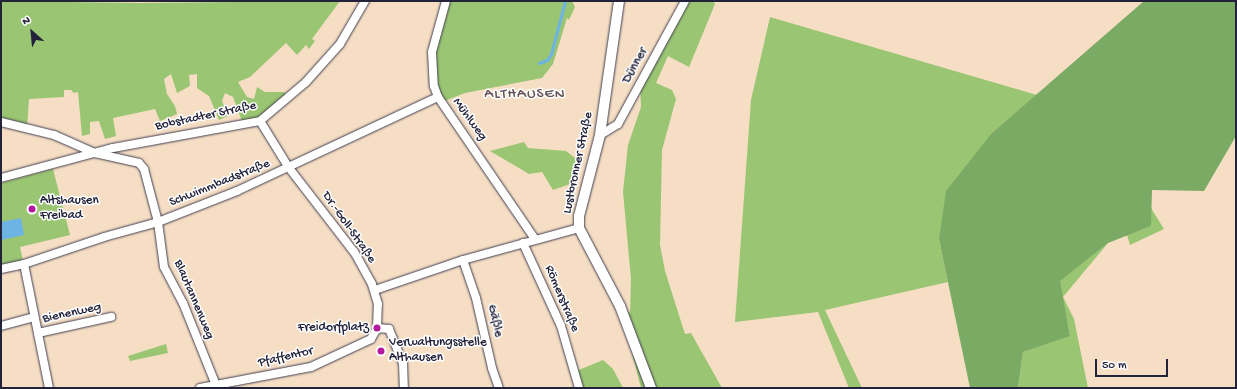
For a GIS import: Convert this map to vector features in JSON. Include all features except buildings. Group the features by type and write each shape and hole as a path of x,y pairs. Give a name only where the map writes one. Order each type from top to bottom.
{"street":[{"name":"Bobstadter Straße","path":"1,178 95,153 260,121 306,82 340,44 365,1"},
{"name":"Mühlweg","path":"446,1 431,61 434,86 438,97 535,239"},
{"name":"Lustbronner Straße","path":"619,1 600,135 579,216 579,228 620,306 651,388"},
{"name":"Dünner","path":"600,135 618,124 685,1"},
{"name":"Schwimmbadstraße","path":"1,269 24,264 104,236 158,222 289,168 438,97"},
{"name":"Dr.-Goll-Straße","path":"260,121 289,168 354,252 375,290"},
{"path":"1,122 54,135 95,153"},
{"name":"Blautannenweg","path":"95,153 139,163 144,169 158,222 164,267 183,303 216,385"},
{"path":"404,388 403,363 389,329 377,328 378,304 375,290 463,260 579,228"},
{"name":"Römerstraße","path":"523,243 561,326 579,388"},
{"name":"Gäßle","path":"463,260 476,298 492,368 499,388"},
{"path":"24,264 49,388"},
{"path":"1,326 34,317"},
{"name":"Bienenweg","path":"38,333 110,317"},
{"name":"Pfaffentor","path":"200,388 311,367 371,339 377,328"}],"green space":[{"path":"1,1 140,3 340,1 312,39 315,41 309,49 306,45 297,55 286,43 250,77 238,82 247,97 254,99 257,87 265,92 284,92 289,97 260,121 243,124 233,97 225,93 222,101 228,116 219,120 209,96 197,88 197,74 189,75 190,86 177,93 171,74 164,79 167,94 175,106 177,114 160,121 155,109 113,118 116,136 105,139 99,121 90,122 90,134 82,136 78,92 74,93 71,90 64,90 64,97 29,99 27,128 1,122"},
{"path":"446,1 572,1 575,7 569,20 567,18 553,64 542,78 465,93 442,102 438,97 432,52"},
{"path":"685,1 713,1 715,4 689,67 668,56 656,83 672,90 676,99 662,150 660,245 665,271 685,334 691,333 722,388 641,388 620,306 630,313 631,279 623,192 628,145 641,107 640,83"},
{"path":"1144,1 1236,1 1236,136 1204,191 1152,190 1151,226 1108,243 1060,281 1070,336 1023,352 1018,388 970,388 939,239 946,191 992,133"},
{"path":"770,17 1037,95 992,133 939,239 948,282 825,310 862,388 849,388 818,312 735,322 751,100"},
{"path":"524,142 528,148 566,151 579,161 576,182 553,190 542,172 529,174 490,151"},
{"name":"Altshausen Freibad","path":"53,169 70,235 20,247 23,261 1,266 1,183"},
{"path":"1151,208 1164,229 1130,245 1127,235 1151,226"},
{"path":"1108,243 1063,297 1074,319 1088,388 1018,388 1023,352 1070,335 1059,281"},
{"path":"166,344 168,353 130,361 128,356"},
{"path":"603,360 613,369 623,388 579,388 574,372"}],"water":[{"path":"21,218 24,235 1,240 1,222"}],"waterway":[{"path":"539,63 547,60 551,54 565,1"}],"place":[{"name":"Altshausen Freibad","path":"32,209"},
{"name":"Freidorfplatz","path":"377,328"},
{"name":"Verwaltungsstelle Althausen","path":"381,351"}],"district":[{"name":"ALTHAUSEN","path":"525,95"}]}
